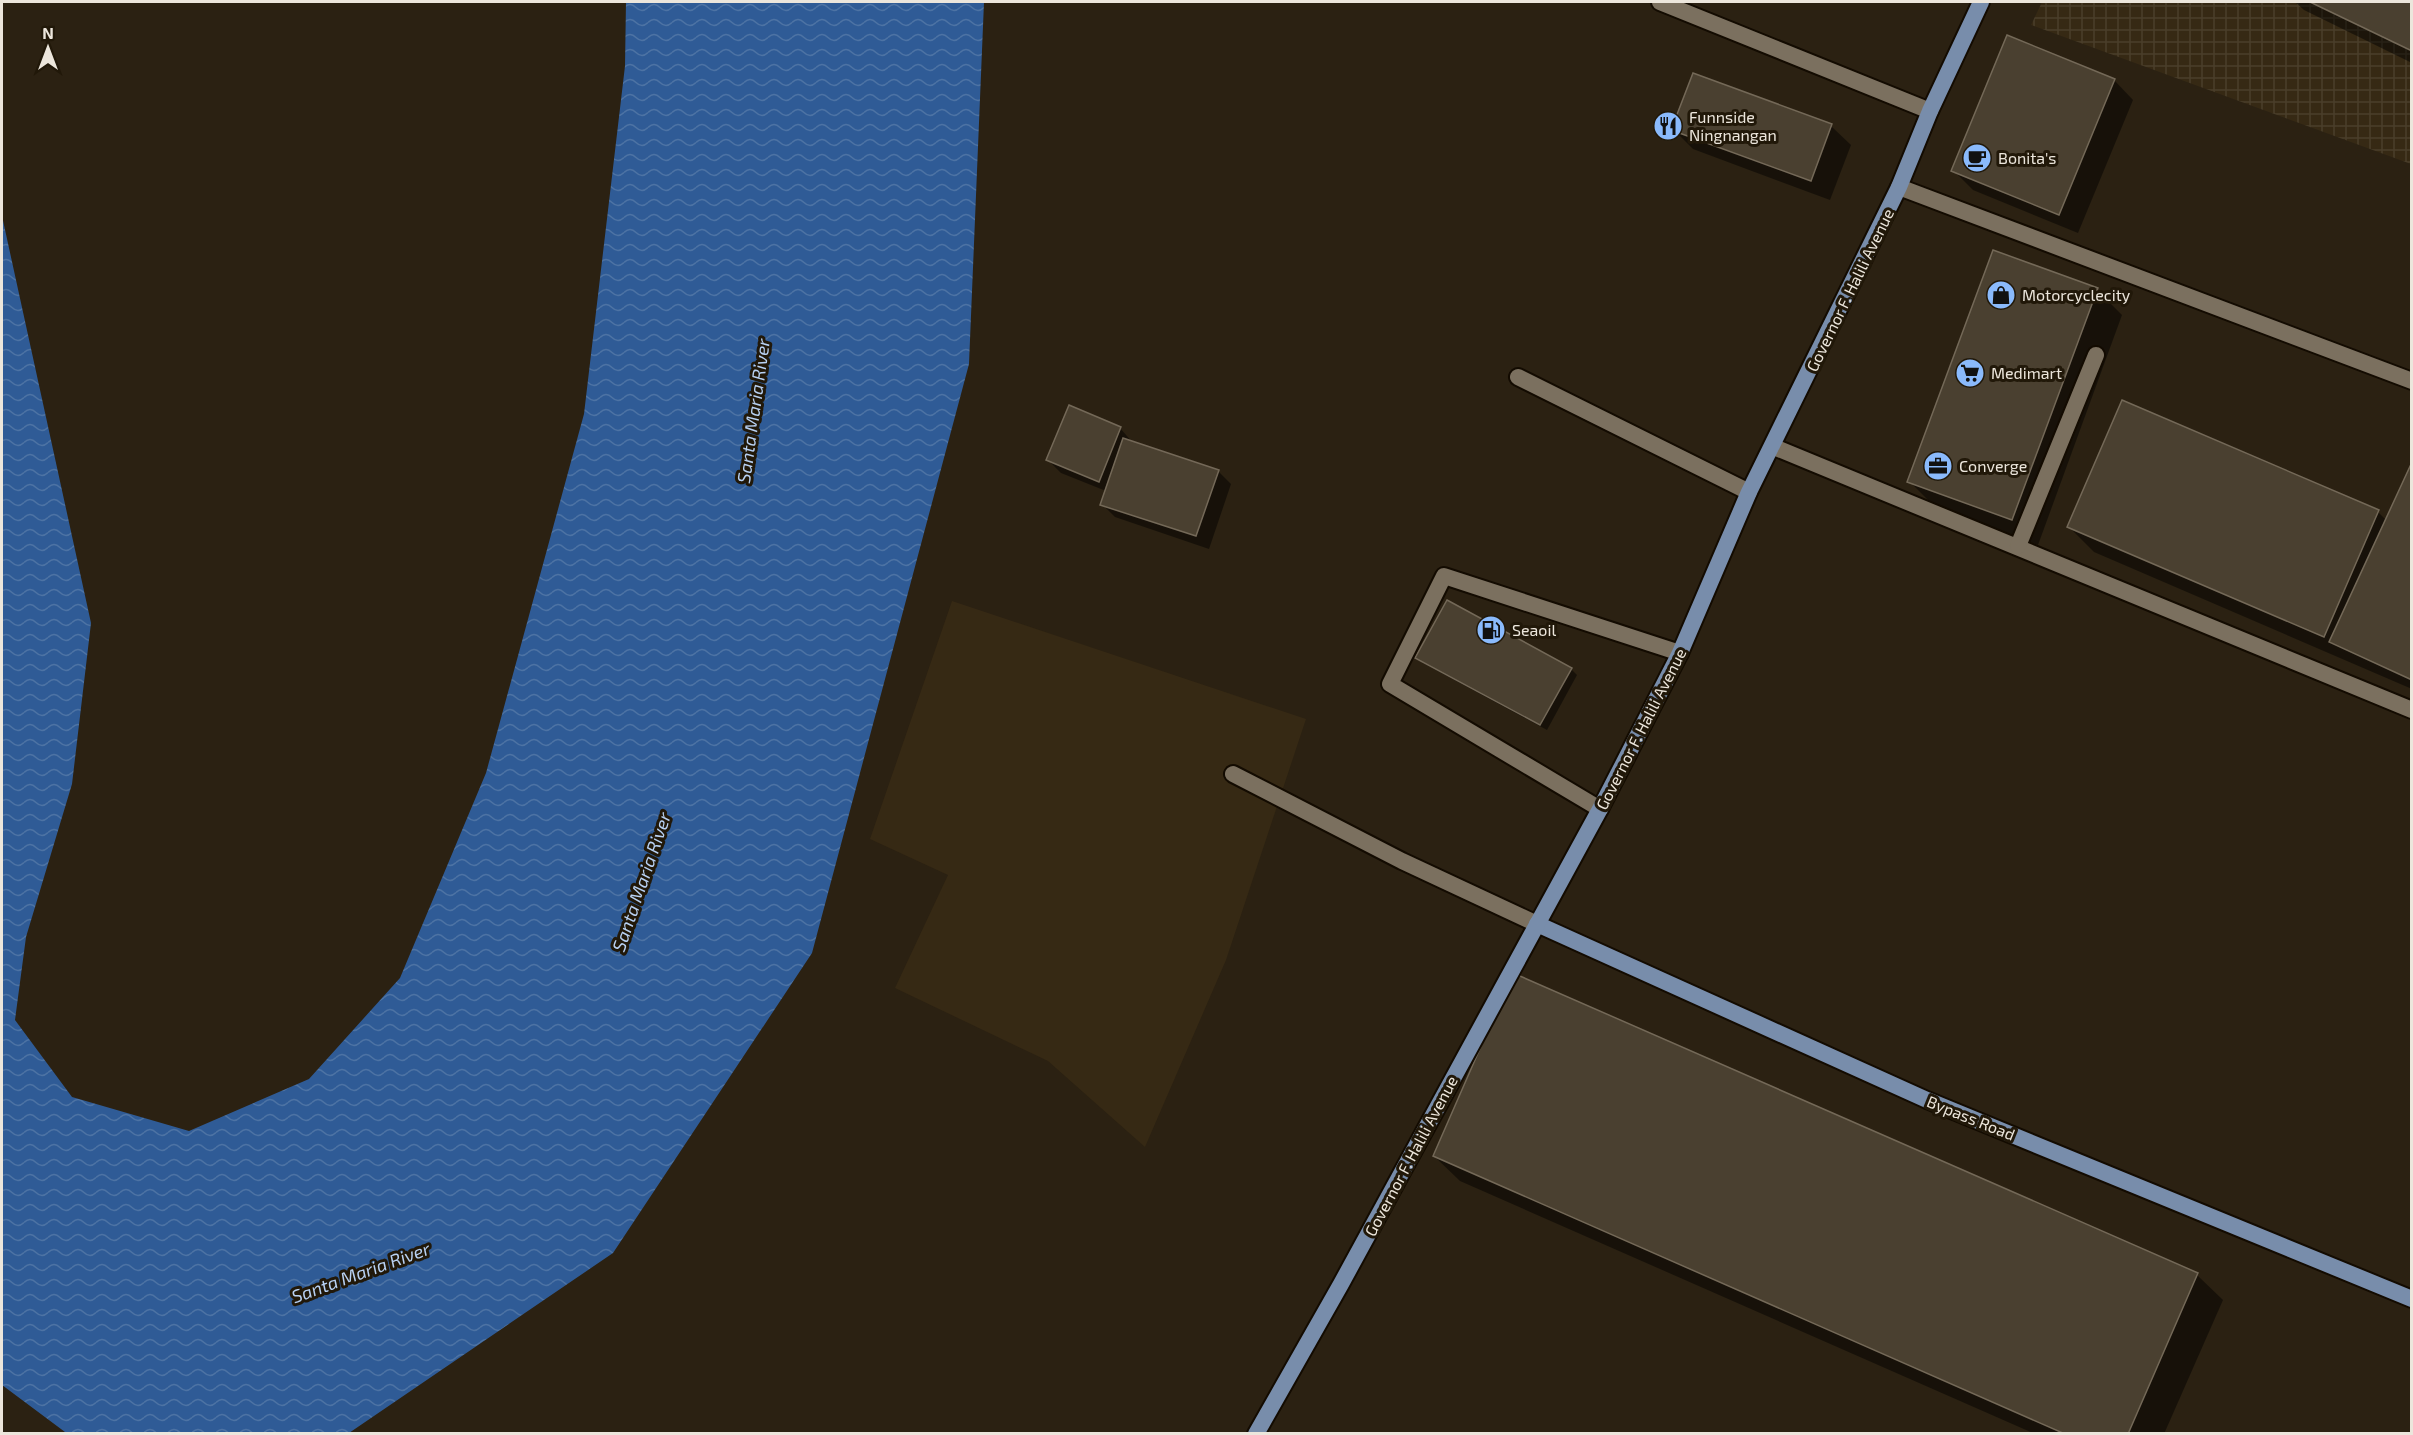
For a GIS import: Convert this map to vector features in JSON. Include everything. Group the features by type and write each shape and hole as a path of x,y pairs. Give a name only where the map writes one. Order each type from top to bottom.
{"main road":[{"name":"Governor F. Halili Avenue","path":"1256,1434 1341,1284 1600,809 1680,653 1749,492 1774,447 1899,187 1929,111 1981,2"},
{"name":"Bypass Road","path":"1537,924 1927,1100 2412,1299"}],"street":[{"path":"1660,2 1929,111"},
{"path":"1899,187 2412,381"},
{"path":"2018,546 2096,355"},
{"path":"1518,377 1749,492"},
{"path":"1774,447 2412,710"},
{"path":"1600,809 1390,684 1444,576 1680,653"},
{"path":"1233,774 1402,861 1537,924"}],"shaded area":[{"path":"2042,2 2411,2 2411,164 2031,25"},
{"path":"952,601 1306,719 1226,960 1145,1147 1048,1061 895,988 948,875 870,839"}],"water":[{"name":"Santa Maria River","path":"626,2 984,2 969,364 812,953 613,1253 349,1433 65,1432 2,1385 2,216 91,623 72,784 26,937 15,1020 72,1097 189,1131 309,1079 400,978 486,773 584,414 625,66"}],"building":[{"path":"2310,2 2412,2 2412,51"},
{"path":"2007,35 2115,79 2059,215 1951,171"},
{"path":"1693,73 1832,124 1811,181 1671,130"},
{"path":"1993,250 2098,288 2012,520 1907,482"},
{"path":"2122,400 2379,510 2324,637 2067,527"},
{"path":"1069,405 1121,427 1099,482 1046,460"},
{"path":"1123,438 1219,470 1196,536 1100,505"},
{"path":"2412,462 2412,680 2329,642"},
{"path":"1447,600 1572,668 1540,725 1415,658"},
{"path":"1513,973 2198,1273 2128,1434 2065,1434 1433,1156"}],"place":[{"name":"Funnside Ningnangan","path":"1668,126"},
{"name":"Bonita's","path":"1977,158"},
{"name":"Motorcyclecity","path":"2001,295"},
{"name":"Medimart","path":"1970,373"},
{"name":"Converge","path":"1938,466"},
{"name":"Seaoil","path":"1491,630"}]}
